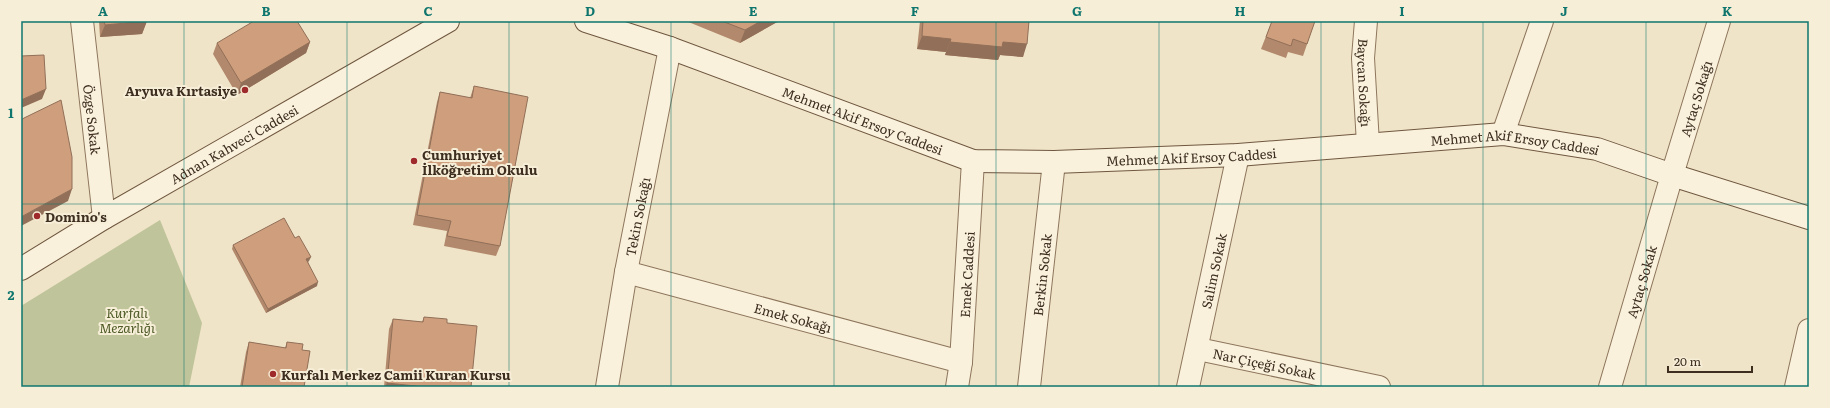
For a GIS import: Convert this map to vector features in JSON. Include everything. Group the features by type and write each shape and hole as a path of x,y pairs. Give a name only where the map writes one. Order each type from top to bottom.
{"street":[{"name":"Özge Sokak","path":"82,21 104,218"},
{"name":"Adnan Kahveci Caddesi","path":"21,269 104,218 448,21"},
{"name":"Mehmet Akif Ersoy Caddesi","path":"586,21 670,48 973,161 1054,162 1238,155 1503,134 1597,149 1672,175 1809,218"},
{"name":"Baycan Sokağı","path":"1366,21 1363,58 1368,144"},
{"path":"1503,134 1542,21"},
{"name":"Aytaç Sokağı","path":"1672,175 1719,21"},
{"name":"Tekin Sokağı","path":"607,387 626,272 670,48"},
{"name":"Salim Sokak","path":"1188,387 1198,349 1238,155"},
{"name":"Emek Caddesi","path":"957,387 961,362 973,161"},
{"name":"Berkin Sokak","path":"1029,387 1054,162"},
{"name":"Aytaç Sokak","path":"1610,387 1672,175"},
{"name":"Emek Sokağı","path":"626,272 961,362"},
{"path":"1796,387 1809,330"},
{"name":"Nar Çiçeği Sokak","path":"1198,349 1379,387"}],"green space":[{"name":"Kurfalı Mezarlığı","path":"160,220 202,323 189,387 21,387 21,306"}],"building":[{"path":"104,21 147,21 105,25"},
{"path":"254,21 297,21 310,42 241,83 217,43"},
{"path":"722,21 761,21 745,30"},
{"path":"923,21 1029,21 1027,44 1003,42 1002,47 950,42 951,39 922,36"},
{"path":"1272,21 1315,21 1307,44 1293,39 1291,46 1266,37"},
{"path":"44,55 46,89 21,100 21,56"},
{"path":"474,86 528,97 500,246 447,236 451,221 417,215 440,92 472,98"},
{"path":"61,100 72,157 72,189 21,217 21,120"},
{"path":"284,218 295,238 299,236 311,257 306,259 318,282 268,309 233,245"},
{"path":"424,317 447,319 447,323 477,326 471,387 425,387 387,383 393,319 423,322"},
{"name":"Kurfalı Merkez Camii Kuran Kursu","path":"249,342 286,348 287,342 303,344 302,350 310,351 304,387 242,387"}],"place":[{"name":"Aryuva Kırtasiye","path":"245,90"},
{"name":"Cumhuriyet İlköğretim Okulu","path":"414,161"},
{"name":"Domino's","path":"37,216"},
{"name":"Kurfalı Merkez Camii Kuran Kursu","path":"273,374"}]}
